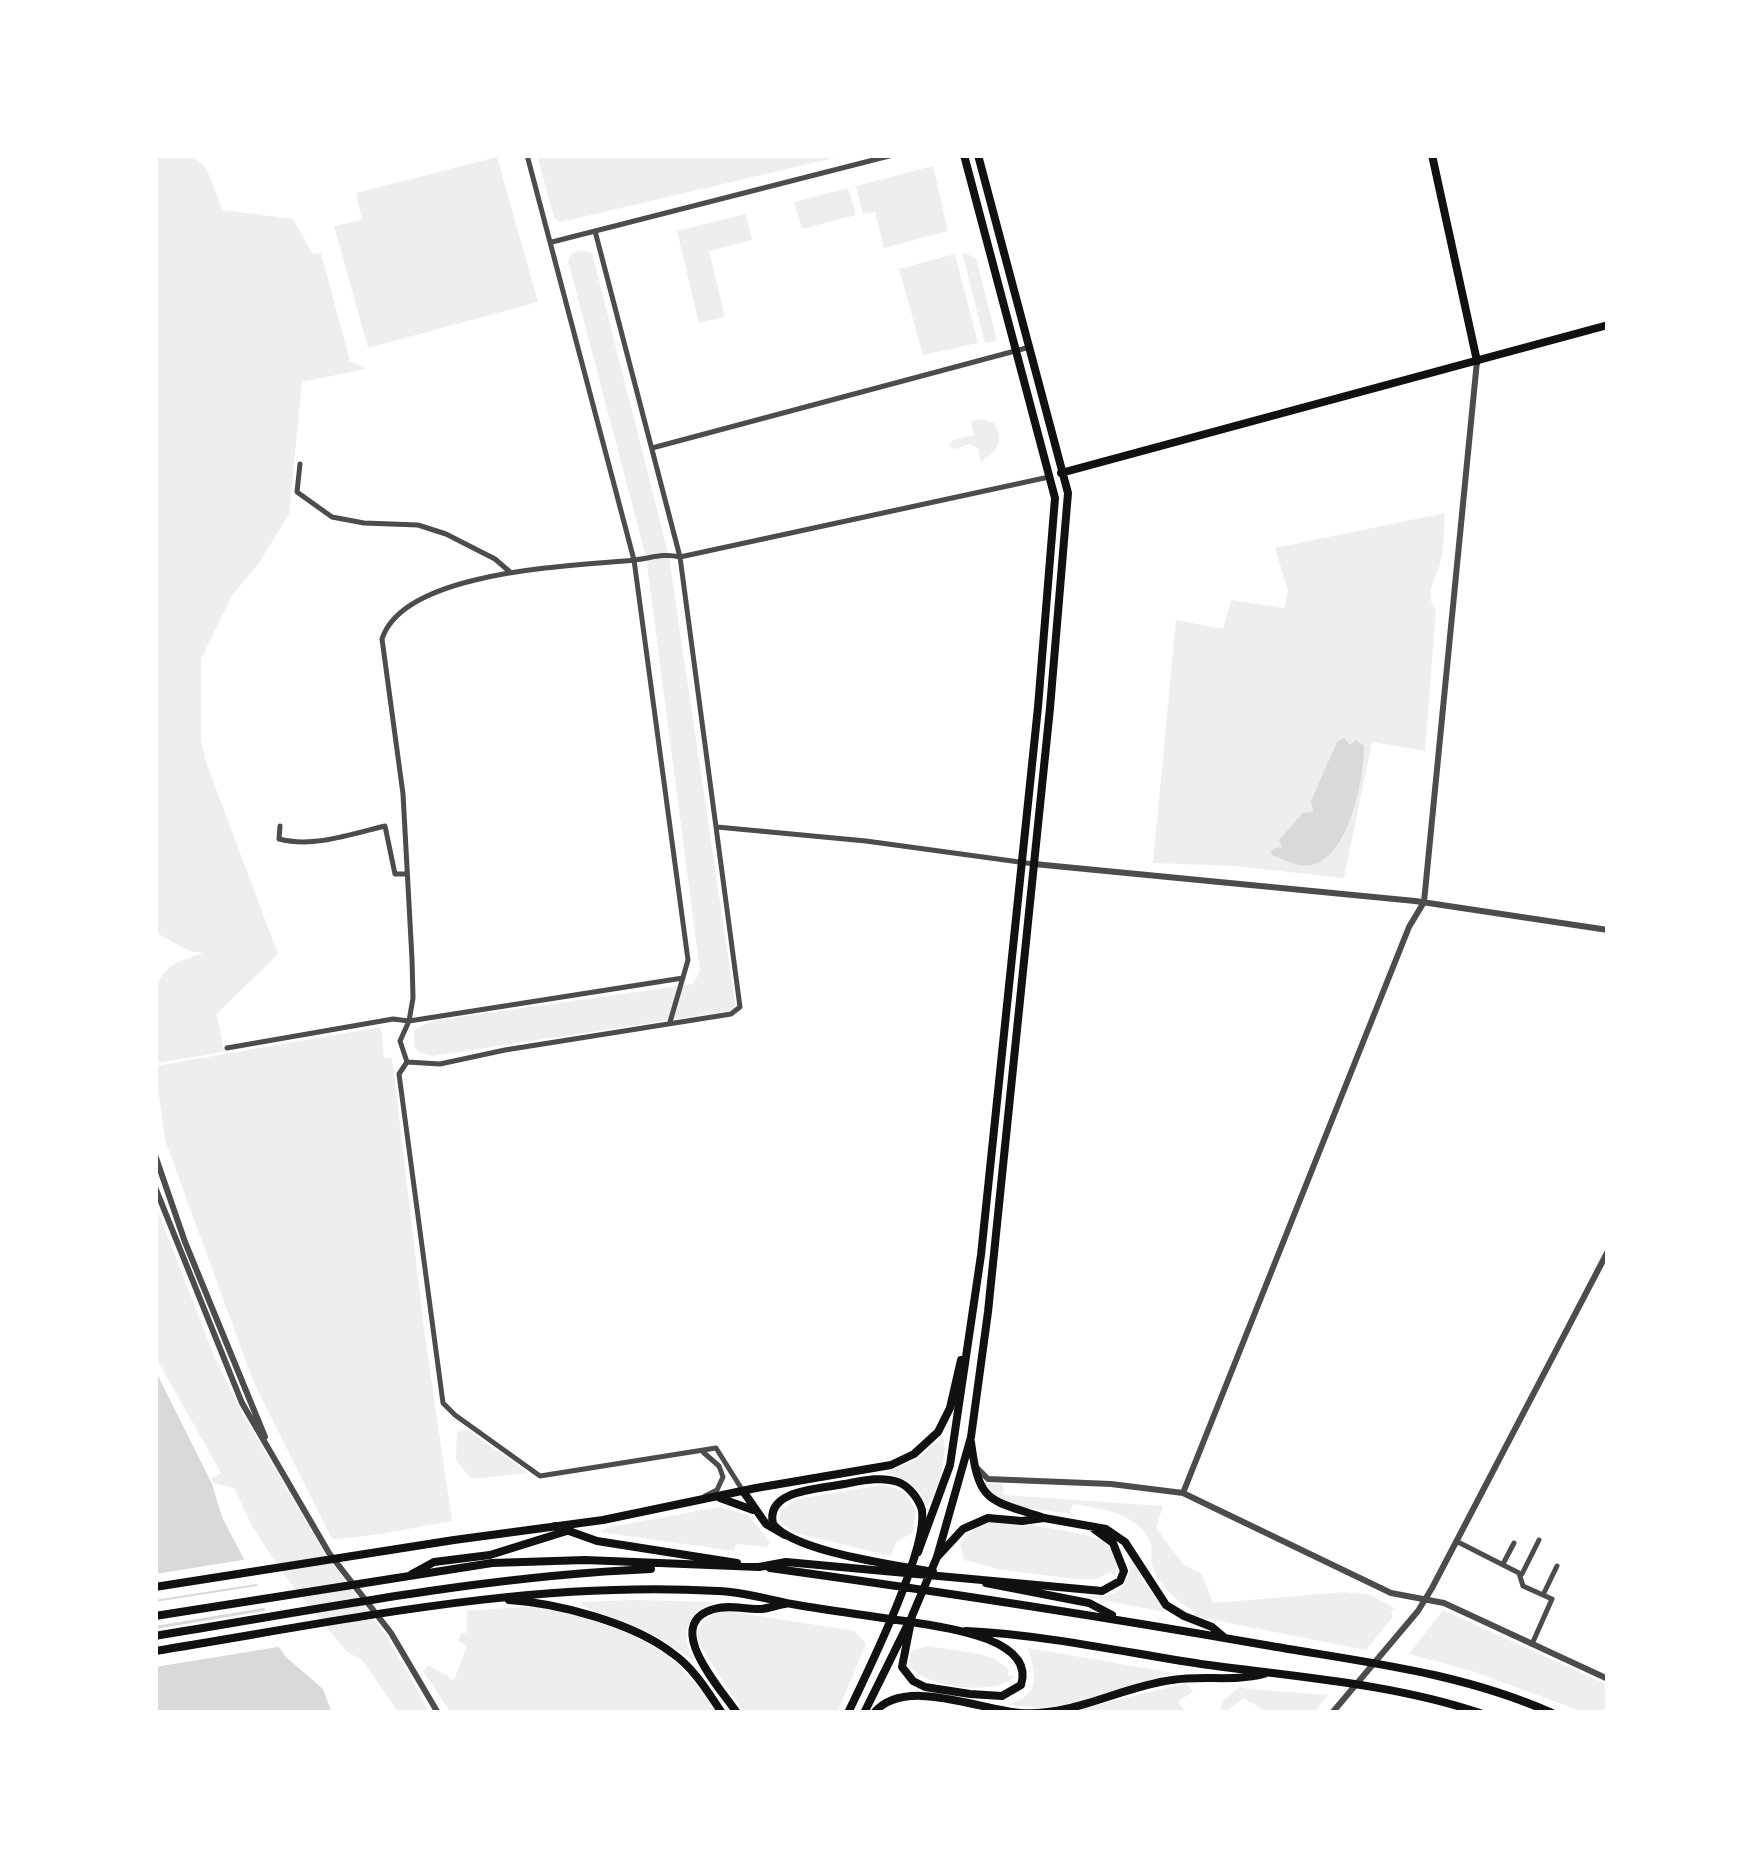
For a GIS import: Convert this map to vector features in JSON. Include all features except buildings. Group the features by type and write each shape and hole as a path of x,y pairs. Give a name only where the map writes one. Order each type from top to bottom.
{"main road":[{"path":"848,1713 918,1553 950,1466 981,1255 1051,566 1055,498 1052,476 964,155"},
{"path":"864,1713 910,1634 912,1616 937,1557 970,1437 988,1312 1063,562 1068,493 1064,472 978,155"},
{"path":"1432,155 1477,361"},
{"path":"1052,476 1608,325"},
{"path":"155,1588 603,1520 881,1467 914,1454 938,1432 966,1346"},
{"path":"970,1437 981,1488 990,1498 1044,1518 1106,1528 1126,1542 1166,1604 1212,1627 1225,1638"},
{"path":"785,1536 772,1519 775,1505 783,1498 883,1479 898,1482 913,1493 922,1508 922,1535"},
{"path":"742,1491 771,1529 785,1536 825,1549 1090,1603 1120,1620"},
{"path":"718,1497 738,1502 760,1516"},
{"path":"937,1557 963,1529 988,1518 1044,1518"},
{"path":"155,1616 412,1574 520,1547 603,1520"},
{"path":"555,1526 597,1541 946,1594 968,1594 1442,1675 1552,1713"},
{"path":"155,1636 462,1586 587,1571 759,1567 786,1562 1102,1591 1120,1580 1124,1570 1113,1543 1094,1528"},
{"path":"458,1563 585,1560 696,1567"},
{"path":"155,1651 534,1592 732,1592 962,1630 1026,1634 1381,1687 1439,1699 1480,1713"},
{"path":"490,1598 561,1606 653,1641 685,1664 722,1713"},
{"path":"738,1713 692,1644 694,1624 716,1608 762,1609 788,1603"},
{"path":"899,1649 906,1674 925,1687 992,1696 1013,1692 1022,1685 1024,1668 1012,1651 962,1630"},
{"path":"874,1713 890,1699 914,1696 1019,1713 1051,1712 1175,1679 1239,1680 1268,1673"}],"street":[{"path":"527,155 634,560 688,960 670,1022"},
{"path":"551,242 893,155"},
{"path":"407,1062 440,1064 737,1012 740,999 680,557 595,231"},
{"path":"652,448 1030,347"},
{"path":"1183,1492 1409,927 1424,902 1477,361"},
{"path":"300,464 297,492 332,517 431,528 494,559 510,572"},
{"path":"742,1491 716,1448 540,1476 443,1403 400,1074 407,1062 400,1041 413,998 404,794 382,652 386,624 417,601 458,585 510,572 664,554 680,557 1052,476"},
{"path":"280,826 279,839 289,842 326,840 385,826 395,874 406,874"},
{"path":"717,827 866,840 1021,863 1424,902 1608,930"},
{"path":"228,1048 393,1019 409,1021 682,978"},
{"path":"155,1155 185,1242 269,1448"},
{"path":"155,1187 242,1403 329,1553 392,1633 438,1713"},
{"path":"1332,1713 1424,1599 1608,1251"},
{"path":"680,1506 722,1484 719,1466 703,1452"},
{"path":"974,1465 988,1479 1112,1484 1183,1492 1392,1594 1444,1603 1608,1679"},
{"path":"1520,1577 1539,1540"},
{"path":"1456,1541 1519,1572 1524,1586 1552,1598 1532,1644"},
{"path":"1503,1564 1514,1543"},
{"path":"1543,1595 1557,1566"},
{"path":"1439,1699 1465,1713"}],"shaded area":[{"path":"155,155 186,157 203,164 223,210 293,219 313,254 321,253 350,361 366,369 302,382 289,514 259,563 233,594 201,659 201,740 207,765 278,954 217,1014 224,1052 156,1063 153,1014 160,978 175,964 203,953 189,951 155,932"},
{"path":"537,155 847,155 561,222 554,218"},
{"path":"497,157 538,302 368,348 334,226 362,220 356,193"},
{"path":"933,166 948,231 884,248 875,212 863,214 856,186"},
{"path":"848,188 856,215 802,229 794,202"},
{"path":"746,214 752,240 709,251 725,317 699,323 677,231"},
{"path":"580,250 592,253 669,557 736,1010 432,1056 418,1052 414,1030 432,1021 693,984 700,971 646,557 568,261 571,254"},
{"path":"962,252 976,258 997,340 985,343"},
{"path":"955,254 978,343 923,355 899,269"},
{"path":"971,421 994,423 999,441 981,462 978,448 969,444 956,449 949,446 953,440 974,435"},
{"path":"1445,513 1441,558 1431,593 1436,611 1425,751 1372,742 1344,878 1234,866 1153,863 1176,620 1223,629 1231,600 1284,608 1288,591 1275,548"},
{"path":"1344,738 1350,745 1356,740 1364,746 1363,760 1352,815 1335,848 1324,859 1306,866 1272,855 1271,851 1278,847 1283,849 1279,840 1303,813 1313,812 1311,801 1337,742"},
{"path":"381,1027 384,1058 392,1058 452,1521 332,1539 253,1381 165,1140 155,1066"},
{"path":"155,1204 215,1358 241,1411 325,1554 387,1637 430,1713 399,1713 362,1660 347,1652 284,1575 253,1528 234,1488 213,1483 211,1479 221,1473 155,1356"},
{"path":"155,1370 259,1588 273,1639 286,1657 323,1689 332,1713 155,1713"},
{"path":"465,1430 528,1473 471,1479 456,1460 457,1432"},
{"path":"943,1436 941,1473 927,1507 911,1484 884,1473 917,1459"},
{"path":"983,1483 1003,1484 1003,1495 1163,1506 1156,1528 1184,1565 1202,1574 1213,1603 1345,1592 1371,1595 1394,1608 1393,1617 1366,1650 1193,1616 1195,1611 1175,1598 1159,1580 1152,1565 1150,1541 1127,1518 1073,1504 1070,1514 1023,1507 1001,1499"},
{"path":"883,1485 904,1491 916,1511 912,1533 896,1542 891,1556 795,1533 779,1521 781,1510 797,1499"},
{"path":"719,1507 748,1515 770,1542 767,1547 736,1544 734,1551 600,1532 606,1528"},
{"path":"988,1522 1093,1537 1115,1556 1115,1576 1110,1572 1097,1579 1076,1579 1002,1570 964,1560 960,1543 968,1533"},
{"path":"1131,1557 1164,1612 1062,1592 1100,1596 1119,1590 1129,1572"},
{"path":"634,1600 714,1602 697,1612 688,1626 687,1642 694,1661 656,1636 580,1605"},
{"path":"535,1606 607,1625 659,1650 685,1671 716,1713 451,1713 423,1671 428,1665 454,1680 467,1646 458,1641 461,1633 467,1633 467,1611"},
{"path":"1443,1610 1608,1685 1608,1713 1586,1713 1475,1672 1409,1654"},
{"path":"728,1611 855,1631 866,1644 837,1713 744,1713 698,1642 705,1620"},
{"path":"927,1646 993,1658 1008,1669 1008,1675 1015,1676 1006,1682 976,1688 927,1679 908,1663 912,1651"},
{"path":"1028,1648 1175,1673 1067,1705 1007,1705 1026,1695 1034,1682"},
{"path":"1187,1683 1193,1692 1178,1701 1186,1713 1063,1713"},
{"path":"1240,1687 1328,1695 1313,1713 1270,1713 1243,1698 1225,1713 1219,1713 1224,1700"}],"pier":[{"path":"249,1559 262,1583 155,1600 155,1574"},
{"path":"263,1585 269,1607 155,1626 155,1602"},
{"path":"270,1610 284,1646 155,1667 155,1629"}]}
